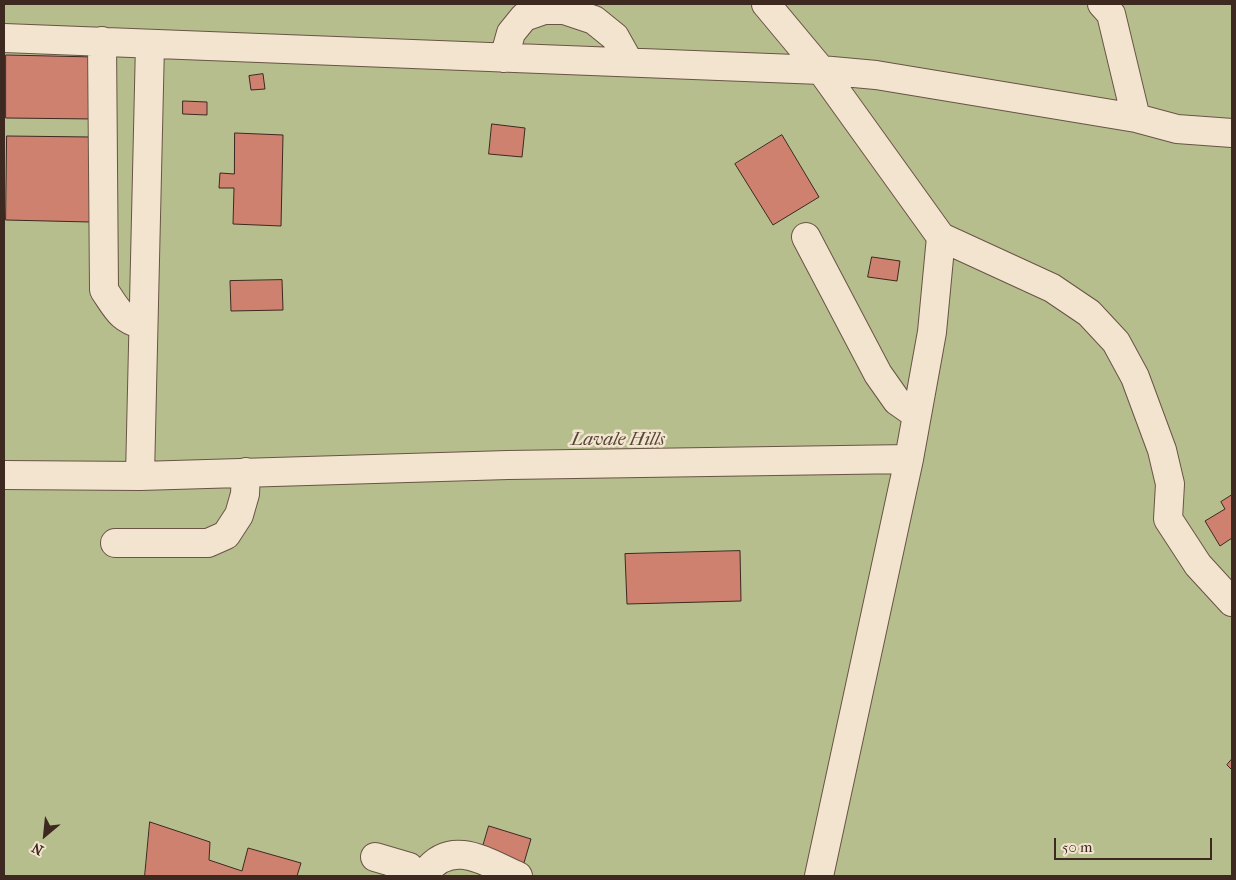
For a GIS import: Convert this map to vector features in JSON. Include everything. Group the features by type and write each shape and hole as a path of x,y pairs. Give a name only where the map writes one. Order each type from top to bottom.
{"lane":[{"path":"766,4 821,70 940,237 1052,288 1089,314 1116,342 1135,377 1162,450 1170,484 1168,519 1198,565 1232,602"},
{"path":"1102,4 1111,14 1136,118"},
{"path":"504,58 511,33 524,17 544,10 564,10 594,20 615,37 629,62"},
{"path":"4,38 821,70 876,75 1136,118 1177,129 1232,133"},
{"path":"102,41 104,290 118,310 129,321 143,325"},
{"path":"140,476 150,44"},
{"path":"806,236 878,374 898,401 917,415"},
{"path":"819,876 909,459 932,332 940,237"},
{"path":"4,475 140,476 508,465 909,459"},
{"path":"115,543 208,543 226,535 239,515 245,494 246,472"},
{"path":"375,857 421,873 445,855 460,854 474,857 518,876"}],"green space":[{"name":"Lavale Hills","path":"4,4 1232,4 1232,876 4,876"}],"building":[{"path":"6,55 95,57 95,119 6,118"},
{"path":"263,74 265,89 251,90 249,76"},
{"path":"183,101 207,102 207,115 183,114"},
{"path":"492,124 525,128 522,157 489,154"},
{"path":"235,133 283,135 281,226 233,224 234,188 219,188 220,173 234,174"},
{"path":"782,135 819,197 773,225 735,164"},
{"path":"7,136 91,137 90,222 6,220"},
{"path":"872,257 900,261 897,281 868,277"},
{"path":"282,280 283,310 231,311 230,281"},
{"path":"1232,495 1232,538 1220,546 1205,521 1225,509 1221,502"},
{"path":"740,551 741,601 627,604 625,554"},
{"path":"1232,759 1232,770 1227,765"},
{"path":"150,822 210,842 209,860 242,871 248,848 301,863 297,876 145,876"},
{"path":"489,826 531,839 521,873 479,860"}]}
